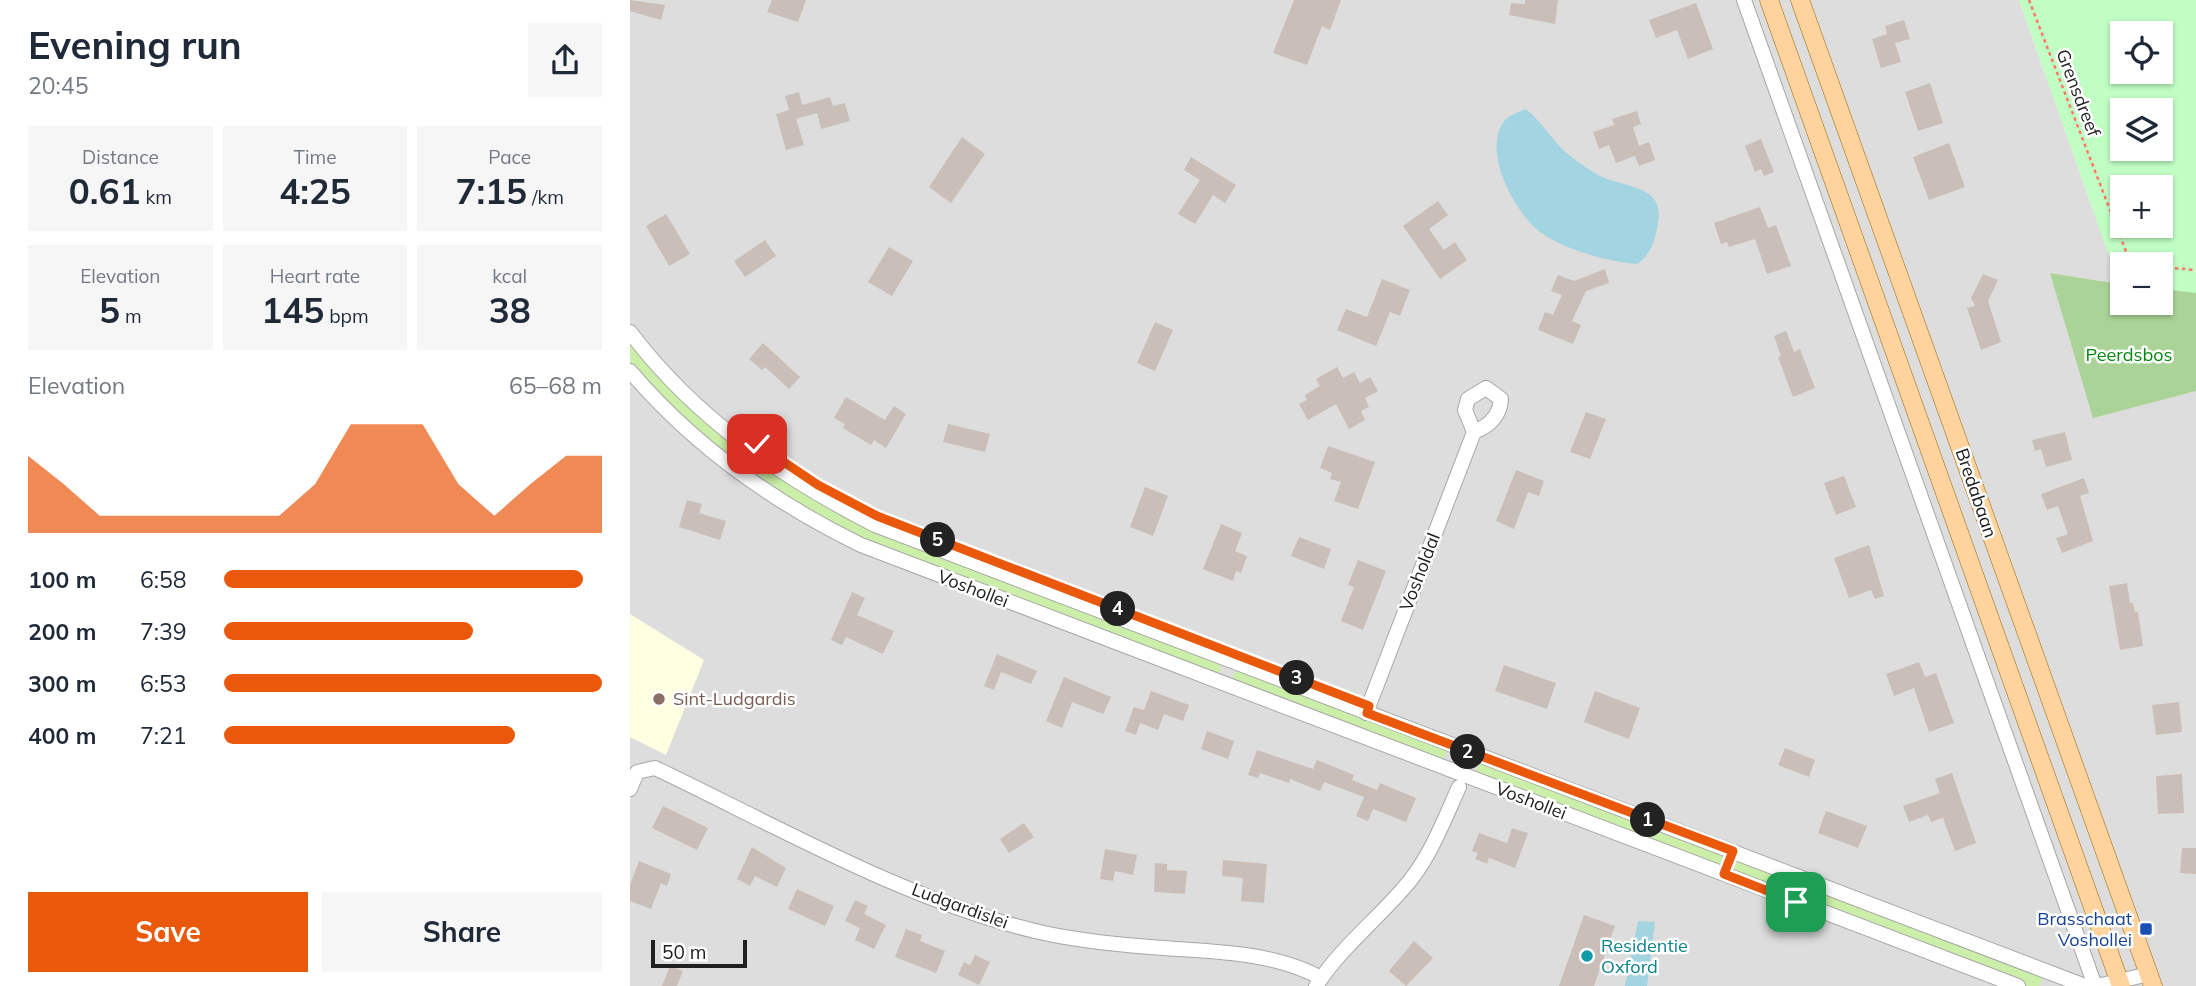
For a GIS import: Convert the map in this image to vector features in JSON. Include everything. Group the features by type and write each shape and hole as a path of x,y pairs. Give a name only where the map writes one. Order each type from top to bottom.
{"main road":[{"name":"Bredabaan","path":"1769,0 2120,983"},
{"name":"Bredabaan","path":"1800,0 2151,980"}],"street":[{"path":"1744,0 2096,986 2151,980"},
{"name":"Voshollei","path":"630,332 680,389 751,452 828,501 875,525 1733,851 2053,981 2085,986"},
{"name":"Voshollei","path":"630,371 678,422 737,471 829,529 861,545 2018,986"},
{"name":"Vosholdal","path":"1367,713 1474,432"},
{"path":"737,471 751,452"},
{"path":"1222,683 1230,662"},
{"name":"Ludgardislei","path":"630,789 637,772 655,768 901,884 977,915 1037,932 1100,942 1253,957 1302,967 1318,982"},
{"path":"1318,982 1344,947 1403,890 1418,870 1434,843 1459,787"},
{"path":"1724,874 1733,851"}],"path":[{"name":"Grensdreef","path":"2029,0 2126,252"},
{"path":"2173,268 2196,270"}],"shaded area":[{"path":"630,0 2019,0 2110,258 2110,283 2051,273 2094,417 2196,391 2196,986 630,986"},
{"name":"Sint-Ludgardis","path":"630,614 704,660 666,755 630,737"}],"green space":[{"path":"2019,0 2196,0 2196,293 2173,290 2173,252 2110,252 2110,258"},
{"name":"Peerdsbos","path":"2105,244 2196,250 2196,391 2093,418 2050,273 2110,283 2110,315 2173,315 2173,252 2110,252 2110,258"},
{"path":"630,341 738,448 740,457 731,460 664,400 630,363"},
{"path":"753,462 828,507 1219,662 1221,671 1217,674 880,547 821,519 749,472 747,468"},
{"path":"1241,670 1448,749 1442,762 1233,682 1233,674"},
{"path":"1480,761 1722,854 1724,861 1720,866 1475,775"},
{"path":"1741,861 2039,975 2042,981 2039,986 2027,986 1737,874 1734,866"}],"water":[{"path":"1525,109 1579,163 1600,176 1643,190 1657,203 1659,214 1654,240 1651,249 1637,264 1596,257 1567,247 1542,234 1524,216 1502,175 1497,144 1499,131 1506,119"},
{"path":"1638,921 1655,922 1647,986 1625,986"}],"building":[{"path":"630,0 665,5 661,20 630,11"},
{"path":"772,0 806,0 798,22 767,12"},
{"path":"1294,0 1341,0 1330,30 1322,26 1307,65 1273,53"},
{"path":"1525,0 1558,0 1555,24 1509,15 1511,3 1525,4"},
{"path":"1696,3 1713,49 1688,59 1677,30 1656,38 1649,20"},
{"path":"1904,20 1910,39 1895,43 1901,62 1881,68 1872,39 1887,34 1885,26"},
{"path":"1930,83 1943,123 1918,131 1905,92"},
{"path":"799,92 802,105 830,97 833,106 845,103 850,121 821,129 817,113 796,119 804,145 786,150 776,114 789,110 785,96"},
{"path":"1637,111 1641,124 1633,127 1639,146 1649,142 1655,160 1639,166 1635,156 1616,163 1609,145 1599,149 1593,132 1614,125 1612,119"},
{"path":"962,137 985,154 951,203 929,187"},
{"path":"1761,139 1774,172 1764,176 1761,169 1755,172 1745,146"},
{"path":"1949,143 1965,187 1929,200 1913,157"},
{"path":"1191,157 1236,185 1225,203 1213,195 1195,224 1178,214 1200,180 1184,170"},
{"path":"1438,201 1448,215 1429,229 1444,250 1455,242 1467,260 1440,279 1403,226"},
{"path":"1760,207 1768,228 1776,225 1791,266 1767,274 1755,239 1729,247 1727,242 1721,244 1714,223"},
{"path":"666,214 690,254 669,266 646,226"},
{"path":"765,240 776,256 745,277 734,261"},
{"path":"889,247 913,261 892,296 868,282"},
{"path":"1605,269 1609,283 1586,291 1572,321 1581,325 1573,344 1538,330 1545,312 1553,315 1562,295 1551,291 1558,275 1574,281"},
{"path":"1983,274 1998,280 1988,301 2001,342 1981,350 1967,308 1975,306 1971,298"},
{"path":"1382,279 1410,290 1400,316 1390,312 1376,346 1337,330 1346,309 1367,317"},
{"path":"1155,322 1173,330 1155,371 1137,363"},
{"path":"1786,331 1794,352 1800,349 1815,388 1793,397 1778,357 1781,356 1774,336"},
{"path":"763,343 800,377 789,389 765,367 762,370 749,359"},
{"path":"1337,367 1343,378 1354,372 1360,383 1370,377 1378,391 1365,398 1369,407 1361,411 1365,420 1349,429 1336,404 1308,420 1299,404 1307,400 1305,395 1320,386 1316,379"},
{"path":"846,397 885,420 894,406 906,414 886,448 874,440 871,445 843,428 845,424 834,418"},
{"path":"1586,412 1606,419 1590,459 1570,452"},
{"path":"948,424 990,434 985,452 943,442"},
{"path":"2065,432 2072,460 2046,467 2041,449 2035,451 2032,440"},
{"path":"1328,446 1375,462 1358,509 1334,501 1341,482 1330,479 1332,473 1320,468"},
{"path":"1516,470 1544,481 1539,496 1528,492 1514,529 1496,521"},
{"path":"1844,476 1856,507 1836,515 1824,483"},
{"path":"2084,478 2089,493 2080,496 2093,541 2062,553 2056,538 2068,534 2058,506 2047,510 2041,494"},
{"path":"1145,487 1168,496 1153,536 1130,527"},
{"path":"687,500 702,504 699,513 726,521 720,540 679,527"},
{"path":"1221,524 1242,533 1235,551 1247,556 1241,573 1236,571 1233,581 1203,569"},
{"path":"1299,537 1331,549 1324,569 1291,556"},
{"path":"1869,545 1884,596 1875,599 1871,590 1849,598 1834,558"},
{"path":"1358,560 1386,571 1363,630 1341,621 1354,587 1348,585"},
{"path":"2127,583 2130,603 2133,603 2135,612 2138,612 2143,646 2120,650 2109,586"},
{"path":"852,592 865,598 857,615 894,631 883,654 846,637 842,645 831,640"},
{"path":"997,654 1037,671 1031,684 1001,672 994,690 984,686"},
{"path":"1919,662 1925,677 1936,673 1954,723 1929,732 1914,688 1894,696 1886,674"},
{"path":"1504,665 1556,683 1547,709 1495,691"},
{"path":"1064,677 1111,697 1103,714 1072,702 1062,728 1046,721"},
{"path":"1151,691 1189,705 1183,721 1164,714 1158,730 1140,723 1136,735 1125,731 1134,707 1144,710"},
{"path":"1595,691 1640,708 1629,739 1584,722"},
{"path":"2179,702 2182,732 2156,735 2152,705"},
{"path":"1207,731 1234,741 1228,759 1201,749"},
{"path":"1785,748 1815,760 1809,777 1778,765"},
{"path":"1257,750 1313,769 1317,760 1354,775 1352,780 1377,790 1380,783 1416,798 1406,822 1373,809 1368,821 1356,816 1364,797 1324,782 1320,791 1290,779 1289,783 1260,773 1258,778 1248,775"},
{"path":"1952,773 1976,843 1955,851 1943,818 1931,822 1928,815 1909,822 1903,806 1940,793 1935,779"},
{"path":"2182,774 2184,813 2158,814 2156,776"},
{"path":"663,806 708,828 697,850 652,828"},
{"path":"1826,811 1867,826 1858,848 1818,833"},
{"path":"1024,823 1034,837 1009,853 1000,839"},
{"path":"1512,828 1528,833 1515,868 1489,858 1487,864 1475,859 1478,853 1472,851 1479,833 1507,843"},
{"path":"752,847 786,868 777,887 755,876 750,886 737,879"},
{"path":"2182,848 2196,848 2196,874 2180,873"},
{"path":"1105,849 1137,855 1133,875 1115,871 1113,881 1100,879"},
{"path":"1223,860 1267,864 1264,903 1241,901 1243,878 1222,876"},
{"path":"639,861 671,874 667,886 661,883 651,909 630,901 630,885"},
{"path":"1155,863 1167,864 1167,870 1187,871 1185,894 1154,892"},
{"path":"797,889 834,906 825,926 788,909"},
{"path":"855,900 868,906 864,914 886,925 874,949 855,940 860,928 845,921"},
{"name":"Residentie Oxford","path":"1584,915 1615,926 1594,986 1559,986"},
{"path":"906,929 922,935 920,941 945,951 936,973 895,957"},
{"path":"1414,941 1433,958 1406,986 1389,971"},
{"path":"975,955 990,962 979,985 958,975 964,962 970,965"},
{"path":"670,966 683,971 677,986 662,986"}],"place":[{"name":"Sint-Ludgardis","path":"659,699"},
{"name":"Brasschaat Voshollei","path":"2146,929"},
{"name":"Residentie Oxford","path":"1587,956"}],"route":[{"path":"757,444 840,498 916,532 1369,706 1367,713 1733,851 1724,874 1796,902"}]}
